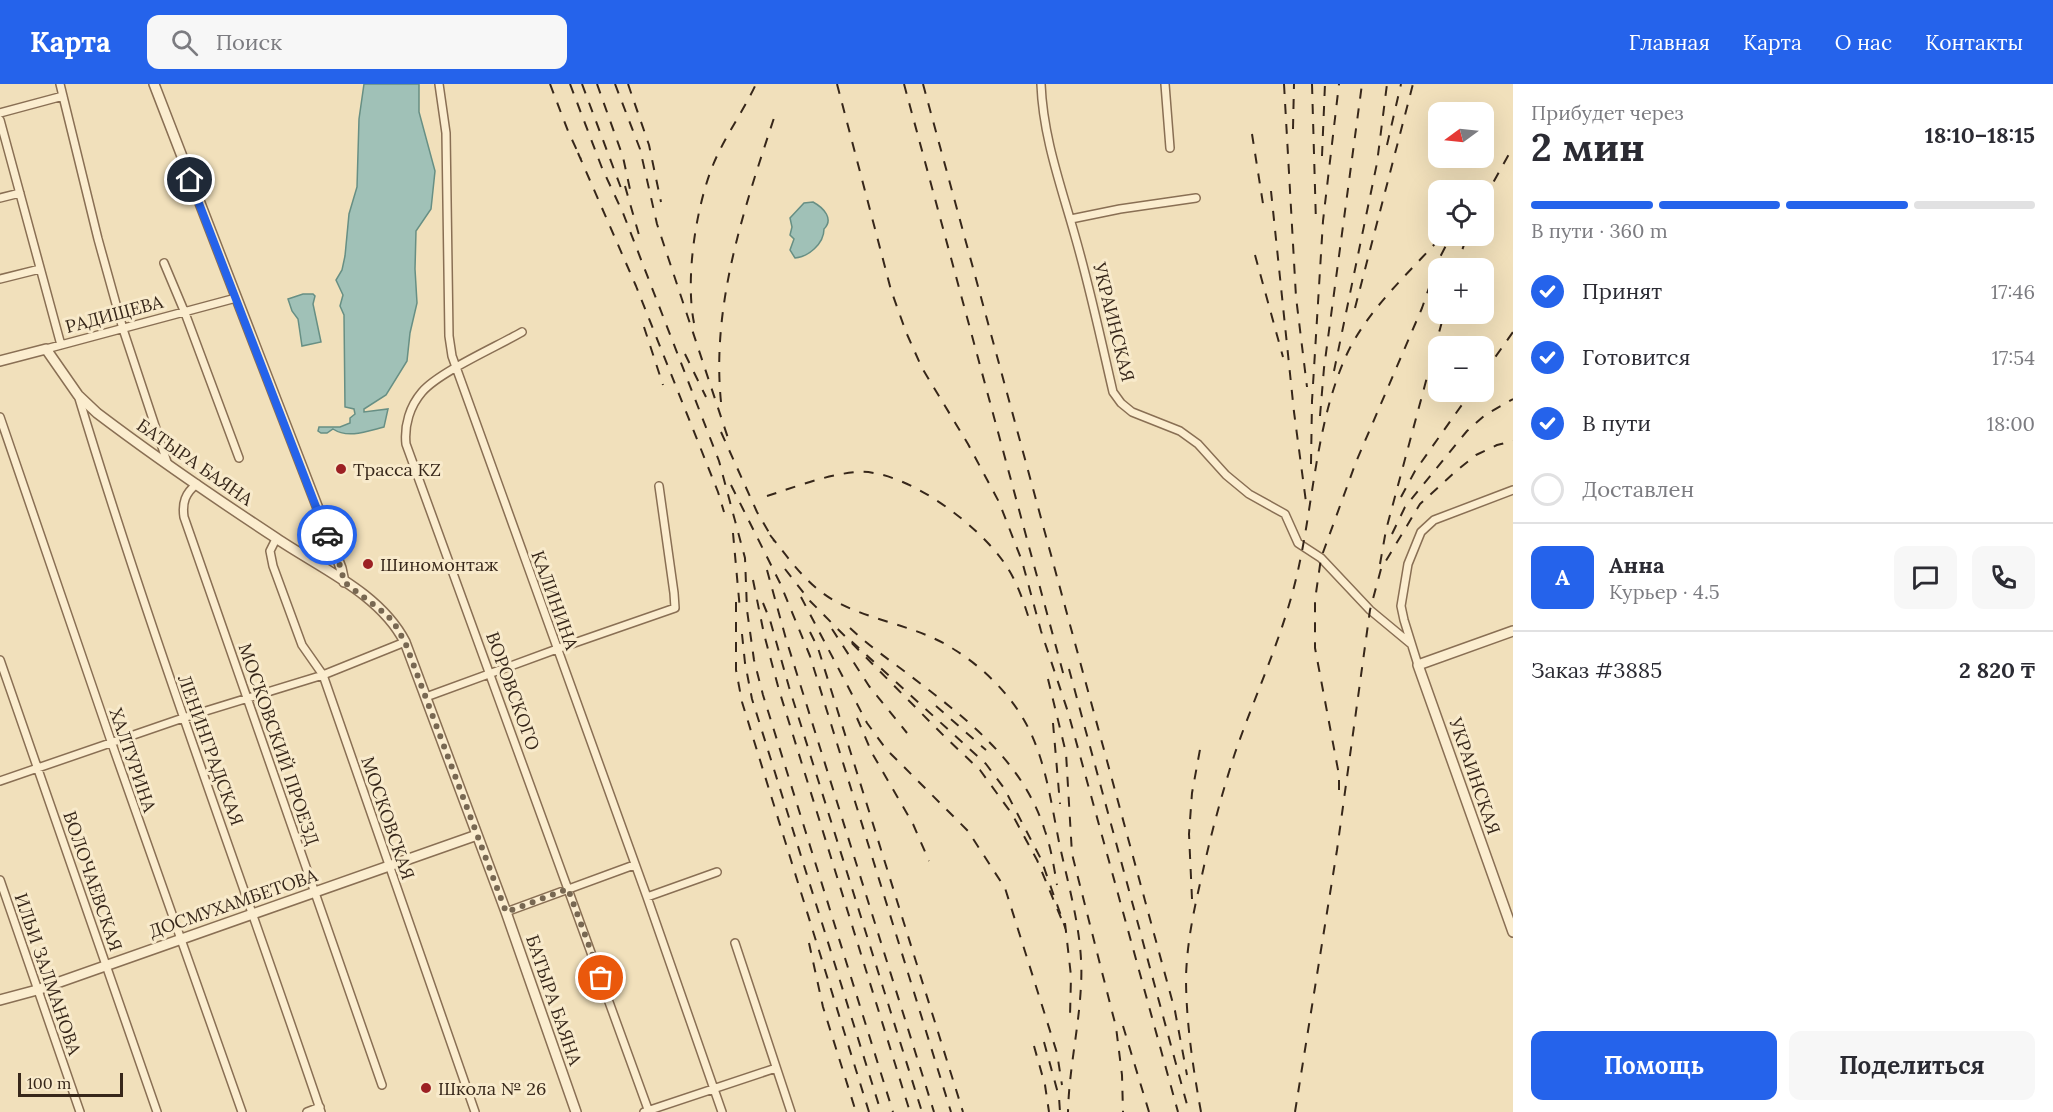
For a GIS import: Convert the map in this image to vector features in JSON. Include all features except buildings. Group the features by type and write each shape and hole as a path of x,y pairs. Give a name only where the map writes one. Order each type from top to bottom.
{"street":[{"path":"60,84 123,329 168,465"},
{"path":"154,84 341,568 344,582"},
{"name":"КАЛИНИНА","path":"439,84 446,133 449,336 456,369 722,1112"},
{"name":"УКРАИНСКАЯ","path":"1041,84 1044,124 1087,278 1113,392 1132,412 1180,431 1198,444 1226,476 1249,494 1285,514 1298,543 1321,558 1370,610 1411,644"},
{"path":"1165,84 1170,148"},
{"path":"0,113 63,96"},
{"path":"0,120 61,345"},
{"path":"0,198 20,194"},
{"path":"1071,219 1120,208 1196,198"},
{"path":"164,263 185,313 238,458"},
{"path":"0,279 40,269"},
{"name":"РАДИЩЕВА","path":"0,361 236,298"},
{"name":"ВОРОВСКОГО","path":"522,332 456,369 423,391 413,406 405,434 406,444 647,1111"},
{"name":"БАТЫРА БАЯНА","path":"46,349 78,395 97,413 276,539 344,582 394,623 405,642 506,912 576,1112"},
{"name":"ЛЕНИНГРАДСКАЯ","path":"78,395 113,513 321,1110"},
{"name":"ХАЛТУРИНА","path":"0,417 242,1112"},
{"name":"МОСКОВСКИЙ ПРОЕЗД","path":"197,484 187,494 184,503 184,517 382,1085"},
{"path":"426,698 675,608 659,486"},
{"path":"1513,490 1434,520 1422,532 1408,564 1401,606 1418,665 1513,631"},
{"name":"МОСКОВСКАЯ","path":"276,539 270,551 273,566 302,645 323,675 475,1112"},
{"path":"0,781 38,770 183,718 323,675 405,642"},
{"name":"ВОЛОЧАЕВСКАЯ","path":"0,660 157,1112"},
{"name":"УКРАИНСКАЯ","path":"1418,665 1513,932"},
{"name":"ДОСМУХАМБЕТОВА","path":"0,1000 37,990 477,835"},
{"path":"506,912 634,865"},
{"path":"646,897 717,872"},
{"name":"ИЛЬИ ЗАЛМАНОВА","path":"0,880 80,1112"},
{"path":"735,943 791,1112"},
{"path":"647,1111 776,1068"},
{"path":"307,1112 321,1110"}],"water":[{"path":"364,84 419,84 419,112 435,171 431,209 416,231 417,303 410,333 407,361 386,395 364,409 364,412 388,409 384,427 352,434 333,429 327,433 321,433 318,431 319,427 340,427 350,423 350,418 355,414 354,409 345,407 344,315 340,306 343,295 336,280 342,270 349,214 357,187 359,119"},
{"path":"813,202 826,214 827,225 818,245 805,255 795,258 790,250 794,239 790,235 792,227 790,218 804,203"},
{"path":"303,294 315,296 313,304 321,342 302,346 298,319 288,299"}],"railway":[{"path":"550,84 581,159"},
{"path":"570,84 602,168 623,213 719,461 745,558 747,610 754,660 763,695 893,1112"},
{"path":"582,84 624,196"},
{"path":"597,84 623,157 631,194"},
{"path":"615,84 640,149 657,224 728,438"},
{"path":"628,84 649,145 661,202"},
{"path":"694,323 692,264 702,201 718,154 756,84"},
{"path":"837,84 891,290 906,332 922,368 968,444 999,502 1022,561 1041,631 1068,712 1178,1112"},
{"path":"904,84 1065,680"},
{"path":"923,84 1175,1011 1187,1075"},
{"path":"1284,84 1296,297 1307,387"},
{"path":"1293,129 1294,84"},
{"path":"1312,84 1316,223"},
{"path":"1322,156 1325,84"},
{"path":"1311,464 1312,401 1323,221 1339,84"},
{"path":"1320,416 1324,368 1362,84"},
{"path":"1334,371 1377,163 1387,84"},
{"path":"1387,145 1401,84"},
{"path":"1355,308 1413,84"},
{"path":"721,402 719,365 726,292 742,220 775,115"},
{"path":"1252,134 1264,210"},
{"path":"1494,181 1513,147"},
{"path":"578,153 636,286 724,512"},
{"path":"625,186 639,235"},
{"path":"1271,191 1294,412 1306,502"},
{"path":"1201,1112 1190,1045 1186,977 1196,900 1221,798 1291,598 1305,537 1326,415 1346,356 1365,323 1433,246"},
{"path":"1339,790 1339,775 1315,648 1315,600 1321,558 1356,462 1422,308 1446,246"},
{"path":"1459,258 1464,246"},
{"path":"1255,255 1283,357"},
{"path":"1380,564 1386,530 1441,324"},
{"path":"644,327 663,385"},
{"path":"1494,359 1513,332"},
{"path":"685,354 706,397"},
{"path":"1392,534 1405,507 1467,431 1485,415 1513,399"},
{"path":"1401,497 1415,471 1464,402"},
{"path":"721,432 757,512 774,541"},
{"path":"1295,1112 1337,850 1370,610 1381,569 1420,504 1476,455 1497,445 1513,441"},
{"path":"767,496 822,479 856,472 876,473 919,490 961,518 995,551 1014,580 1030,622"},
{"path":"731,485 780,583 810,656 951,1112"},
{"path":"733,533 740,610"},
{"path":"770,535 800,572 827,596 866,615 927,635 975,664 994,681 1024,720 1037,749 1046,780 1075,913 1080,949 1080,1001 1068,1112"},
{"path":"785,569 810,601 980,770 1012,814 1037,860 1066,930 1041,859 1004,788 986,764 850,640"},
{"path":"767,570 786,639 934,1112"},
{"path":"753,580 779,690 910,1112"},
{"path":"801,597 867,723 886,749 968,831 1005,888 1057,1053 1062,1085"},
{"path":"736,602 736,670 742,702 869,1112"},
{"path":"763,603 922,1112"},
{"path":"850,628 950,707 1007,761 1035,806 1049,844 1057,885"},
{"path":"832,629 869,686 907,733"},
{"path":"810,632 818,648 963,1112"},
{"path":"742,634 752,699 881,1112"},
{"path":"1069,669 1189,1112"},
{"path":"1048,679 1066,753 1072,854 1116,1027 1122,1075 1123,1112"},
{"path":"936,706 986,750"},
{"path":"857,718 872,753 913,824 929,861"},
{"path":"1053,723 1060,804"},
{"path":"1192,899 1189,834 1192,793 1201,744"},
{"path":"1065,923 1071,976 1070,1016"},
{"path":"809,943 823,1007 856,1112"},
{"path":"1123,1026 1149,1112"},
{"path":"1044,1042 1059,1097 1060,1112"},
{"path":"1034,1046 1045,1085 1049,1112"}],"way so far":[{"path":"327,535 344,576 344,582 387,615 405,642 506,912 568,889 601,978"}],"place":[{"name":"Трасса KZ","path":"341,469"},
{"name":"Шиномонтаж","path":"368,564"},
{"name":"Школа № 26","path":"426,1088"}],"route":[{"path":"190,180 327,535"}]}
